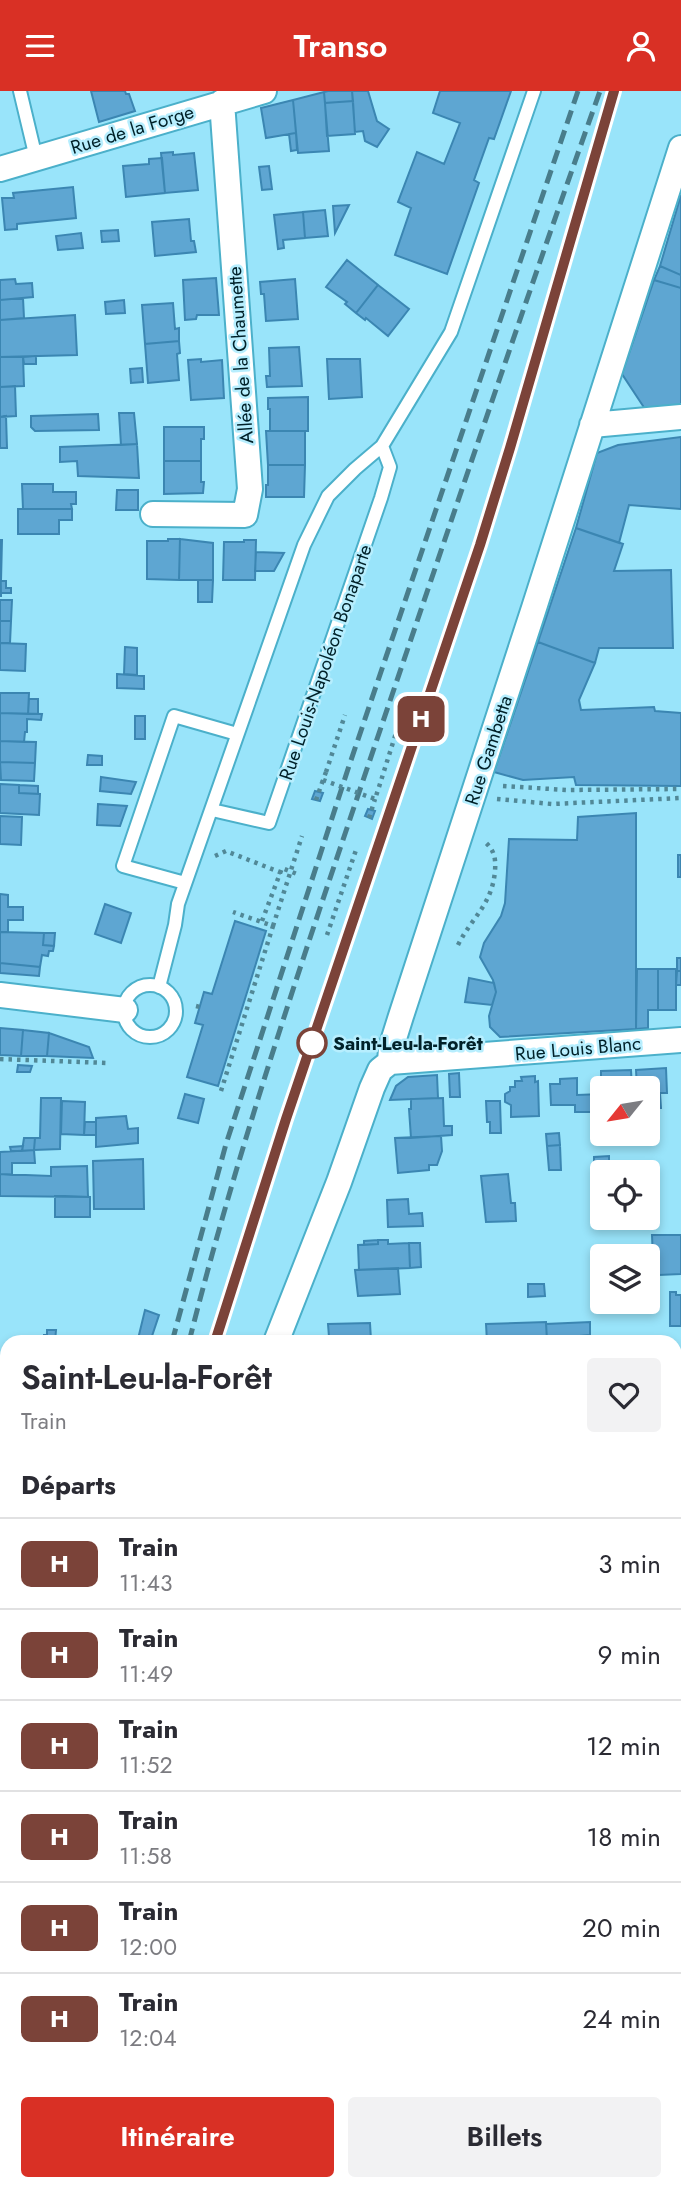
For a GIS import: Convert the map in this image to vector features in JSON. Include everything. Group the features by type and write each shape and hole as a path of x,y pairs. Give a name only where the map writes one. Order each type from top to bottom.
{"street":[{"name":"Rue de la Forge","path":"0,169 264,91"},
{"name":"Allée de la Chaumette","path":"153,514 245,515 250,489 222,102"},
{"name":"Rue Gambetta","path":"279,1335 339,1182 372,1088 380,1070 390,1062 391,1048 681,148"},
{"path":"592,425 681,417"},
{"path":"0,995 125,1010"},
{"name":"Rue Louis Blanc","path":"390,1062 681,1040"}],"lane":[{"path":"20,91 36,158"},
{"path":"159,987 178,904 304,545 328,496 382,446 451,332 534,91"},
{"name":"Rue Louis-Napoléon Bonaparte","path":"212,810 270,823 381,498 390,467 382,446"},
{"path":"185,883 123,866 174,716 237,734"},
{"path":"151,985 159,987 166,991 176,1005 174,1023 169,1030 153,1037 136,1033 126,1019 125,1010 130,996 136,990 151,985"}],"path":[{"path":"316,800 345,716"},
{"path":"369,818 396,733"},
{"path":"323,780 375,799"},
{"path":"475,789 680,789 680,798 552,804 475,789"},
{"path":"655,798 656,790"},
{"path":"458,944 488,900 494,883 493,850 477,834"},
{"path":"221,1091 240,1020 302,836"},
{"path":"327,935 356,850"},
{"path":"213,857 226,852 282,873"},
{"path":"262,921 282,868 297,874"},
{"path":"233,912 273,926"},
{"path":"0,1059 108,1063"}],"building":[{"path":"91,91 125,91 129,94 135,111 99,122"},
{"path":"352,91 353,101 325,103 324,92"},
{"path":"352,91 368,91 377,121 389,129 377,147 365,141 363,131 355,132"},
{"path":"440,91 511,91 494,139 489,138 474,180 479,183 447,274 395,255 411,208 398,202 417,152 444,164 460,123 433,113"},
{"path":"324,92 329,151 298,153 293,100"},
{"path":"293,100 296,133 266,138 261,108"},
{"path":"353,101 355,134 327,136 325,103"},
{"path":"296,133 297,150 291,151 289,134"},
{"path":"173,152 173,155 194,153 198,190 165,193 161,153"},
{"path":"162,158 165,193 126,197 123,166 149,164 149,159"},
{"path":"269,166 272,189 262,190 259,167"},
{"path":"73,187 76,218 17,224 17,229 5,230 2,198 14,198 13,193"},
{"path":"681,195 681,275 660,266"},
{"path":"349,205 335,233 333,206"},
{"path":"325,210 328,236 305,238 303,212"},
{"path":"303,212 305,238 283,240 284,248 278,249 274,215"},
{"path":"189,219 191,241 194,241 196,252 155,256 152,222"},
{"path":"118,230 119,241 102,242 101,231"},
{"path":"81,233 83,248 58,250 56,236"},
{"path":"347,260 378,285 356,313 345,304 347,302 326,287"},
{"path":"660,266 681,275 681,288 654,280"},
{"path":"216,278 219,315 197,315 196,319 185,320 183,280"},
{"path":"15,279 16,284 32,283 33,297 0,300 0,280"},
{"path":"295,279 298,319 266,321 264,294 261,294 260,282"},
{"path":"654,280 681,288 681,407 647,412 622,374"},
{"path":"378,285 409,309 388,336 356,313"},
{"path":"23,298 24,318 0,320 0,300"},
{"path":"124,300 125,313 106,314 105,302"},
{"path":"173,303 179,341 145,344 142,305"},
{"path":"75,315 77,355 0,357 0,320"},
{"path":"179,341 179,380 148,383 145,344"},
{"path":"299,347 302,386 267,387 266,376 270,376 269,348"},
{"path":"36,356 36,364 24,364 23,357"},
{"path":"0,357 23,357 24,386 0,387"},
{"path":"201,359 201,362 222,360 224,398 191,400 188,360"},
{"path":"327,359 360,359 362,397 329,399"},
{"path":"142,368 143,382 131,383 130,369"},
{"path":"15,386 16,416 0,417 0,387"},
{"path":"308,397 308,431 270,431 268,398"},
{"path":"119,413 134,413 137,444 121,445"},
{"path":"98,414 99,430 35,431 31,427 31,416"},
{"path":"6,416 7,448 0,448 0,417"},
{"path":"164,427 204,427 201,461 164,461"},
{"path":"266,431 305,431 305,465 268,465"},
{"path":"681,437 681,509 629,505 619,543 576,528 597,453 618,445"},
{"path":"137,444 139,478 78,476 77,461 60,462 60,447"},
{"path":"164,461 201,461 203,493 164,494"},
{"path":"268,465 305,465 304,497 266,497"},
{"path":"22,484 53,484 53,492 76,492 76,504 71,504 72,509 23,509"},
{"path":"117,490 138,490 138,510 116,510"},
{"path":"18,509 72,509 72,520 59,520 59,534 18,534"},
{"path":"576,528 623,544 614,571 671,570 673,648 599,648 595,663 538,642"},
{"path":"180,539 179,580 147,579 147,541"},
{"path":"180,539 213,543 213,580 179,580"},
{"path":"0,540 1,581 6,581 6,588 11,588 11,593 1,593 1,597"},
{"path":"256,540 255,580 223,580 224,542"},
{"path":"256,552 284,553 274,571 255,571"},
{"path":"198,580 213,580 212,602 198,602"},
{"path":"0,600 12,600 11,621 0,621"},
{"path":"0,621 11,621 10,643 0,643"},
{"path":"538,642 595,663 579,700 581,710 654,707 655,711 681,713 681,786 576,785 574,777 523,780 494,772"},
{"path":"0,643 26,644 25,671 0,670"},
{"path":"125,647 137,648 137,675 124,674"},
{"path":"117,674 144,676 144,689 117,688"},
{"path":"0,693 29,693 28,714 0,713"},
{"path":"29,699 38,699 38,714 28,714"},
{"path":"0,713 42,714 41,720 27,719 24,742 0,741"},
{"path":"135,716 145,716 145,739 135,739"},
{"path":"0,741 36,742 35,763 0,762"},
{"path":"88,755 102,756 102,765 87,765"},
{"path":"0,762 35,763 34,781 1,780"},
{"path":"101,777 136,782 131,794 100,791"},
{"path":"0,784 19,785 19,793 40,794 39,815 0,813"},
{"path":"19,785 38,786 38,794 19,793"},
{"path":"315,791 323,793 320,801 312,799"},
{"path":"98,804 127,806 120,826 97,825"},
{"path":"368,809 375,811 372,819 365,816"},
{"path":"636,813 636,1029 500,1037 490,1027 489,1016 496,992 493,980 480,957 484,943 501,916 505,903 509,839 577,840 578,817"},
{"path":"0,816 22,817 21,845 0,844"},
{"path":"678,855 681,855 681,877 678,877"},
{"path":"0,894 8,895 8,907 23,907 23,920 8,920 8,932 0,932"},
{"path":"105,904 131,913 121,943 95,934"},
{"path":"235,921 266,931 218,1086 187,1077 203,1025 195,1023 204,992 212,994"},
{"path":"0,932 44,933 43,945 54,946 53,951 49,951 48,956 42,955 40,967 0,963"},
{"path":"44,933 55,933 54,946 43,945"},
{"path":"677,958 681,958 681,971 677,971"},
{"path":"0,963 40,967 39,976 0,973"},
{"path":"637,969 658,969 658,1010 648,1010 648,1028 636,1029"},
{"path":"658,969 676,969 676,1010 658,1010"},
{"path":"677,971 681,971 681,985 676,985"},
{"path":"469,978 494,983 496,992 492,1005 465,1002"},
{"path":"0,1028 23,1030 21,1056 0,1055"},
{"path":"23,1030 49,1033 47,1056 21,1056"},
{"path":"49,1033 89,1047 93,1058 47,1056"},
{"path":"18,1065 32,1066 30,1072 17,1072"},
{"path":"666,1068 667,1093 660,1093 660,1076 636,1076 636,1070"},
{"path":"631,1070 631,1076 601,1076 601,1071"},
{"path":"459,1073 460,1097 450,1097 449,1074"},
{"path":"437,1075 438,1098 390,1100 396,1086 408,1077"},
{"path":"535,1076 535,1082 538,1081 539,1116 511,1117 511,1105 505,1102 505,1094 510,1091 510,1087 515,1087 515,1081 522,1081 521,1077"},
{"path":"577,1078 577,1095 590,1094 590,1112 575,1112 575,1105 551,1105 550,1084 560,1084 560,1079"},
{"path":"185,1094 204,1099 198,1123 178,1118"},
{"path":"41,1098 61,1098 60,1149 34,1150 35,1138 40,1138"},
{"path":"443,1098 444,1126 452,1126 452,1135 411,1138 411,1099"},
{"path":"62,1101 85,1102 84,1135 61,1134"},
{"path":"486,1101 500,1101 501,1133 490,1133"},
{"path":"126,1116 128,1129 138,1128 138,1143 96,1147 96,1118"},
{"path":"85,1122 96,1122 96,1135 84,1135"},
{"path":"559,1133 560,1145 547,1146 546,1134"},
{"path":"441,1136 442,1151 437,1165 429,1165 429,1170 398,1173 395,1138"},
{"path":"24,1138 35,1138 34,1150 22,1151"},
{"path":"560,1145 561,1170 549,1170 547,1146"},
{"path":"23,1146 22,1151 11,1151 10,1147"},
{"path":"34,1150 35,1163 12,1163 12,1175 0,1174 0,1152"},
{"path":"609,1156 609,1160 594,1160 594,1157"},
{"path":"143,1159 144,1209 94,1209 93,1161"},
{"path":"87,1166 88,1197 0,1196 0,1174 51,1176 51,1167"},
{"path":"508,1174 516,1221 486,1222 481,1176"},
{"path":"55,1196 90,1197 90,1217 55,1217"},
{"path":"408,1199 409,1214 422,1213 423,1226 388,1227 387,1200"},
{"path":"652,1235 681,1235 681,1274 660,1275 660,1244 652,1244"},
{"path":"378,1240 378,1244 364,1245 364,1241"},
{"path":"378,1240 388,1240 388,1244 409,1243 410,1268 359,1270 358,1245 378,1244"},
{"path":"409,1243 420,1243 421,1267 410,1268"},
{"path":"398,1268 400,1294 358,1296 355,1270"},
{"path":"528,1284 544,1284 545,1296 528,1297"},
{"path":"670,1292 681,1295 681,1326 670,1326"},
{"path":"145,1310 159,1315 152,1335 139,1335"},
{"path":"546,1322 547,1335 487,1335 486,1324"},
{"path":"590,1322 590,1335 547,1335 546,1324"},
{"path":"370,1323 371,1335 329,1335 328,1324"},
{"path":"47,1330 56,1330 56,1335 47,1335"}],"railway":[{"path":"174,1335 226,1144 348,769 578,91"},
{"path":"191,1335 230,1191 301,966 600,91"},
{"path":"217,1335 286,1119 480,545 614,91"}],"train":[{"name":"H","path":"217,1335 286,1119 480,545 614,91"}],"place":[{"name":"Saint-Leu-la-Forêt","path":"312,1043"}]}
